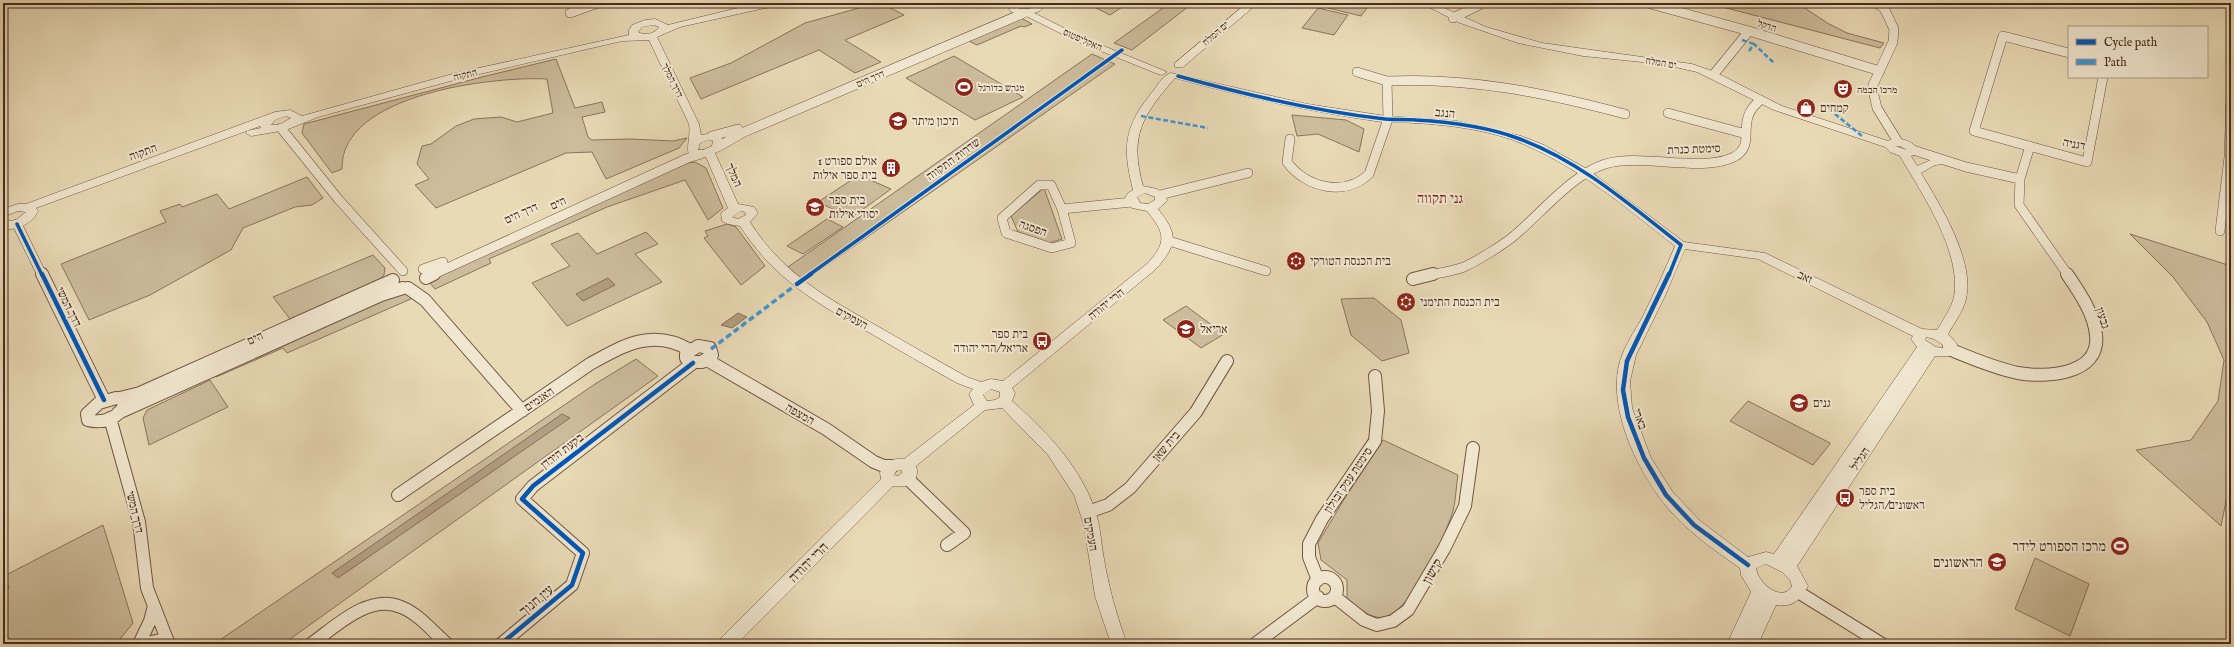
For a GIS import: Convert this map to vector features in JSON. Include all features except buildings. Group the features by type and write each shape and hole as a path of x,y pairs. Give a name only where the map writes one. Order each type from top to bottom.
{"street":[{"path":"570,13 598,3"},
{"path":"655,22 671,21 742,3"},
{"path":"652,36 677,25 757,4 774,3"},
{"name":"ים המלח","path":"1174,71 1252,3"},
{"name":"ים המלח","path":"1426,3 1453,18 1526,43 1583,53 1663,61 1714,74 1760,100 1894,144 1895,151 1908,152"},
{"path":"1453,18 1483,3"},
{"name":"הדקל","path":"1647,3 1749,31 1880,71"},
{"path":"1876,3 1884,8 1894,29 1893,42 1873,85 1877,108 1894,144"},
{"path":"1025,13 1039,5"},
{"name":"האקליפטוס","path":"1039,5 1042,15 1079,33 1174,71"},
{"name":"האקליפטוס","path":"1014,6 1025,13 1079,39 1174,71"},
{"name":"דרך הים","path":"711,136 737,129 1000,17 1014,6"},
{"name":"דרך הים","path":"710,151 754,128 1025,13"},
{"path":"655,22 664,25 663,30"},
{"name":"התקוה","path":"291,118 305,112 451,70 621,32 637,26 655,22"},
{"path":"637,26 633,33 640,37"},
{"path":"1714,74 1749,31"},
{"name":"התקוה","path":"291,118 312,115 456,76 622,38 652,36"},
{"name":"דרך המלך","path":"652,36 694,124"},
{"name":"דגניה","path":"2068,53 2003,36 1974,131 2087,162 2103,78"},
{"path":"1139,190 1131,154 1136,127 1145,107 1174,71"},
{"name":"הנגב","path":"1174,71 1228,91 1301,107 1468,125 1493,131 1548,152 1588,173 1680,245"},
{"path":"1357,72 1388,81 1423,78 1478,82 1542,92 1625,114"},
{"path":"1290,138 1287,162 1295,173 1320,185 1345,187 1356,184 1369,174 1388,116 1388,81"},
{"path":"2220,231 2230,157 2231,95"},
{"name":"סימטת כנרת","path":"1588,173 1605,164 1624,161 1720,162 1742,154 1746,146 1747,115 1752,106 1760,100"},
{"path":"1668,113 1746,134"},
{"path":"275,125 278,115 291,118"},
{"path":"275,125 291,118"},
{"path":"694,124 711,136"},
{"path":"694,124 696,134 693,145 694,153 710,151"},
{"path":"275,125 339,200 403,271 414,268 424,275 420,289 425,300"},
{"name":"התקוה","path":"28,211 40,210 238,137 275,125"},
{"path":"693,145 702,138 711,136"},
{"name":"המלך","path":"711,136 719,140 710,151 734,208 745,207 752,211 751,216 743,221"},
{"name":"דרך הים","path":"424,275 439,263 635,177 693,145"},
{"path":"1908,152 2020,179 2030,146"},
{"name":"הים","path":"403,271 393,280 140,393 104,400 91,408 86,417 93,422 114,416 381,295 406,288 424,275 688,158 710,151"},
{"path":"1908,152 1915,172 1950,238 1961,270 1960,299 1940,336"},
{"path":"1915,172 1933,162 1949,161"},
{"path":"1160,195 1248,173"},
{"path":"1414,279 1464,267 1514,236 1561,192 1588,173"},
{"name":"גבעון","path":"1950,349 1996,367 2023,374 2050,376 2068,374 2093,355 2096,342 2094,325 2086,307 2055,252 2019,205 2020,179"},
{"name":"הפסגה","path":"1051,184 1062,209 1071,243 1052,248 1006,233 1002,218 1039,185 1051,184"},
{"path":"1062,209 1132,202 1141,207 1150,207 1161,201 1160,195 1154,191 1139,190 1132,195 1132,202"},
{"path":"1150,207 1167,230 1169,241 1266,271"},
{"path":"3,213 28,211"},
{"path":"3,226 17,224 28,211"},
{"name":"העמקים","path":"743,221 754,241 774,264 806,291 962,380 982,387"},
{"name":"דדך המשי","path":"17,224 104,400"},
{"name":"הרי יהודה","path":"1004,395 1152,266 1163,254 1169,241"},
{"name":"זאב","path":"1680,245 1761,256 1926,344"},
{"name":"בארי","path":"1680,245 1669,274 1637,336 1627,361 1622,391 1626,415 1644,461 1666,497 1702,533 1748,565"},
{"path":"393,280 395,286 406,288 425,300 522,411"},
{"path":"1928,333 1940,336 1950,344 1950,349 1945,353 1926,344 1928,333"},
{"name":"האגמים","path":"398,495 590,364 636,341 662,338 679,342 690,350"},
{"name":"הגליל","path":"1783,564 1926,344"},
{"path":"700,346 710,348 712,354 707,360 693,363 686,358 690,350 700,346"},
{"name":"המצפה","path":"707,360 826,429 874,462 899,472"},
{"name":"בית שאן","path":"1088,512 1108,505 1130,488 1196,412 1227,361"},
{"name":"בקעת הירדן","path":"578,568 583,553 522,499 533,486 693,363"},
{"name":"סימטת עמק זבולון","path":"1318,580 1309,557 1309,544 1322,519 1375,441 1378,412 1375,376"},
{"path":"992,384 1004,395 994,406 984,405 976,397 982,387 992,384"},
{"name":"העמקים","path":"1004,395 1049,445 1069,472 1088,512 1108,616 1120,644"},
{"path":"114,416 125,404 120,398"},
{"name":"הרי יהודה","path":"726,644 899,472 984,405"},
{"name":"דרך המשי","path":"114,416 140,522 148,588 168,643"},
{"name":"קישון","path":"1335,598 1364,620 1377,625 1393,621 1408,610 1444,549 1466,506 1473,448"},
{"path":"899,472 964,533 947,545"},
{"path":"1758,559 1783,564 1798,579 1798,592 1789,598 1766,594 1748,578 1748,565 1758,559"},
{"name":"עין חנוך","path":"501,644 572,585 578,568"},
{"path":"1326,579 1336,585 1338,591 1335,598 1326,600 1318,597 1312,587 1318,580 1326,579"},
{"path":"1798,592 1882,644"},
{"path":"1735,644 1766,594"},
{"path":"1750,644 1766,594"},
{"path":"1255,644 1318,597"},
{"path":"311,644 353,615 370,607 386,604 402,607 447,644"},
{"path":"139,644 150,621 154,606"},
{"path":"143,644 158,640 168,643"}],"shaded area":[{"path":"881,3 904,15 845,40 881,62 855,73 819,50 701,99 690,78 731,63 805,23"},
{"path":"1094,3 1128,3 1110,15 1090,5"},
{"path":"1170,3 1193,3 1132,50 1114,43"},
{"path":"1332,3 1345,3 1367,8 1361,16 1328,8"},
{"path":"1707,3 1797,3 1829,24 1847,33 1884,43 1880,48"},
{"path":"1318,8 1348,15 1334,35 1302,28"},
{"path":"1021,18 1032,24 1024,27 1021,26 977,45 969,41"},
{"path":"1092,54 1115,64 804,281 788,267"},
{"name":"מגרש כדורגל","path":"954,56 1023,97 975,120 906,78"},
{"path":"556,59 575,108 602,102 605,112 582,117 588,137 592,140 630,139 673,141 687,138 679,148 606,179 592,152 566,153 436,208 415,185 429,179 417,164 422,146 431,144 456,126 474,119 501,117 517,122 553,113 547,79 492,81 458,86 424,95 392,107 366,123 348,143 342,169 332,173 302,133 304,124"},
{"path":"1292,115 1346,120 1364,129 1359,152 1318,134 1297,136"},
{"path":"695,162 706,168 723,208 708,220 685,180 607,207 489,259 491,263 435,289 429,282 430,279 686,163"},
{"path":"859,175 891,189 851,218 818,202"},
{"path":"307,177 323,198 312,205 295,207 243,228 231,250 150,295 89,320 61,264 166,222 160,211 180,204 182,207 217,194 229,209"},
{"path":"1044,188 1062,239 1049,243 1018,232 1011,216"},
{"path":"827,219 843,227 803,254 787,246"},
{"path":"727,224 736,227 765,266 741,285 704,238 708,236 705,231"},
{"path":"646,232 658,244 635,254 662,282 567,326 532,283 570,266 551,244 578,233 597,254"},
{"path":"2130,234 2231,266 2231,477 2221,526 2136,450 2191,440 2218,401 2224,360 2207,322 2173,277"},
{"path":"373,255 385,268 384,275 380,279 290,319 273,297"},
{"path":"608,278 615,285 583,301 576,294"},
{"path":"407,293 413,298 287,353 283,348 216,377 213,372 391,294"},
{"path":"1374,298 1401,320 1409,353 1382,361 1351,335 1341,299"},
{"path":"1186,306 1224,334 1201,348 1163,320"},
{"path":"738,313 747,317 732,328 721,325"},
{"path":"636,359 658,376 283,644 214,644 595,384"},
{"path":"210,380 228,407 149,445 143,418 147,410"},
{"path":"1748,401 1830,444 1813,465 1730,421"},
{"path":"562,414 570,418 338,578 332,573"},
{"path":"1383,440 1458,475 1455,502 1449,522 1435,553 1417,586 1407,600 1397,610 1388,616 1377,617 1366,613 1347,599 1347,580 1321,560 1318,543 1343,501"},
{"path":"103,525 133,623 116,644 15,644 3,632 3,592 9,588 4,576"},
{"path":"2035,558 2089,584 2070,636 2015,609"}],"marked path":[{"path":"1742,40 1754,44"},
{"path":"1749,51 1754,44 1758,46 1774,63"},
{"path":"1829,109 1862,136"},
{"path":"1141,116 1208,128"},
{"path":"711,349 797,284"}],"cycle path":[{"name":"שדרות התקווה","path":"797,284 1122,50"},
{"path":"1178,76 1230,90 1307,107 1386,119 1419,120 1457,124 1481,128 1517,138 1540,148 1583,171 1623,199 1681,245 1659,296 1629,355 1623,381 1625,408 1644,458 1654,478 1666,495 1694,525 1748,565"},
{"path":"17,224 104,400"},
{"path":"501,644 572,585 583,553 522,499 533,486 693,363"}],"place":[{"name":"מגרש כדורגל","path":"964,87"},
{"name":"מרכז הבמה","path":"1843,89"},
{"name":"קמחים","path":"1806,108"},
{"name":"תיכון מיתר","path":"898,121"},
{"name":"אולם ספורט 1 בית ספר אילות","path":"891,168"},
{"name":"בית ספר יסודי אילות","path":"815,207"},
{"name":"בית הכנסת הטורקי","path":"1296,261"},
{"name":"בית הכנסת התימני","path":"1406,302"},
{"name":"אריאל","path":"1186,329"},
{"name":"בית ספר אריאל/הרי יהודה","path":"1042,341"},
{"name":"גנים","path":"1799,403"},
{"name":"בית ספר ראשונים/הגליל","path":"1845,498"},
{"name":"מרכז הספורט לידר","path":"2120,546"},
{"name":"הראשונים","path":"1997,562"}],"district":[{"name":"גני תקווה","path":"1440,198"}]}
